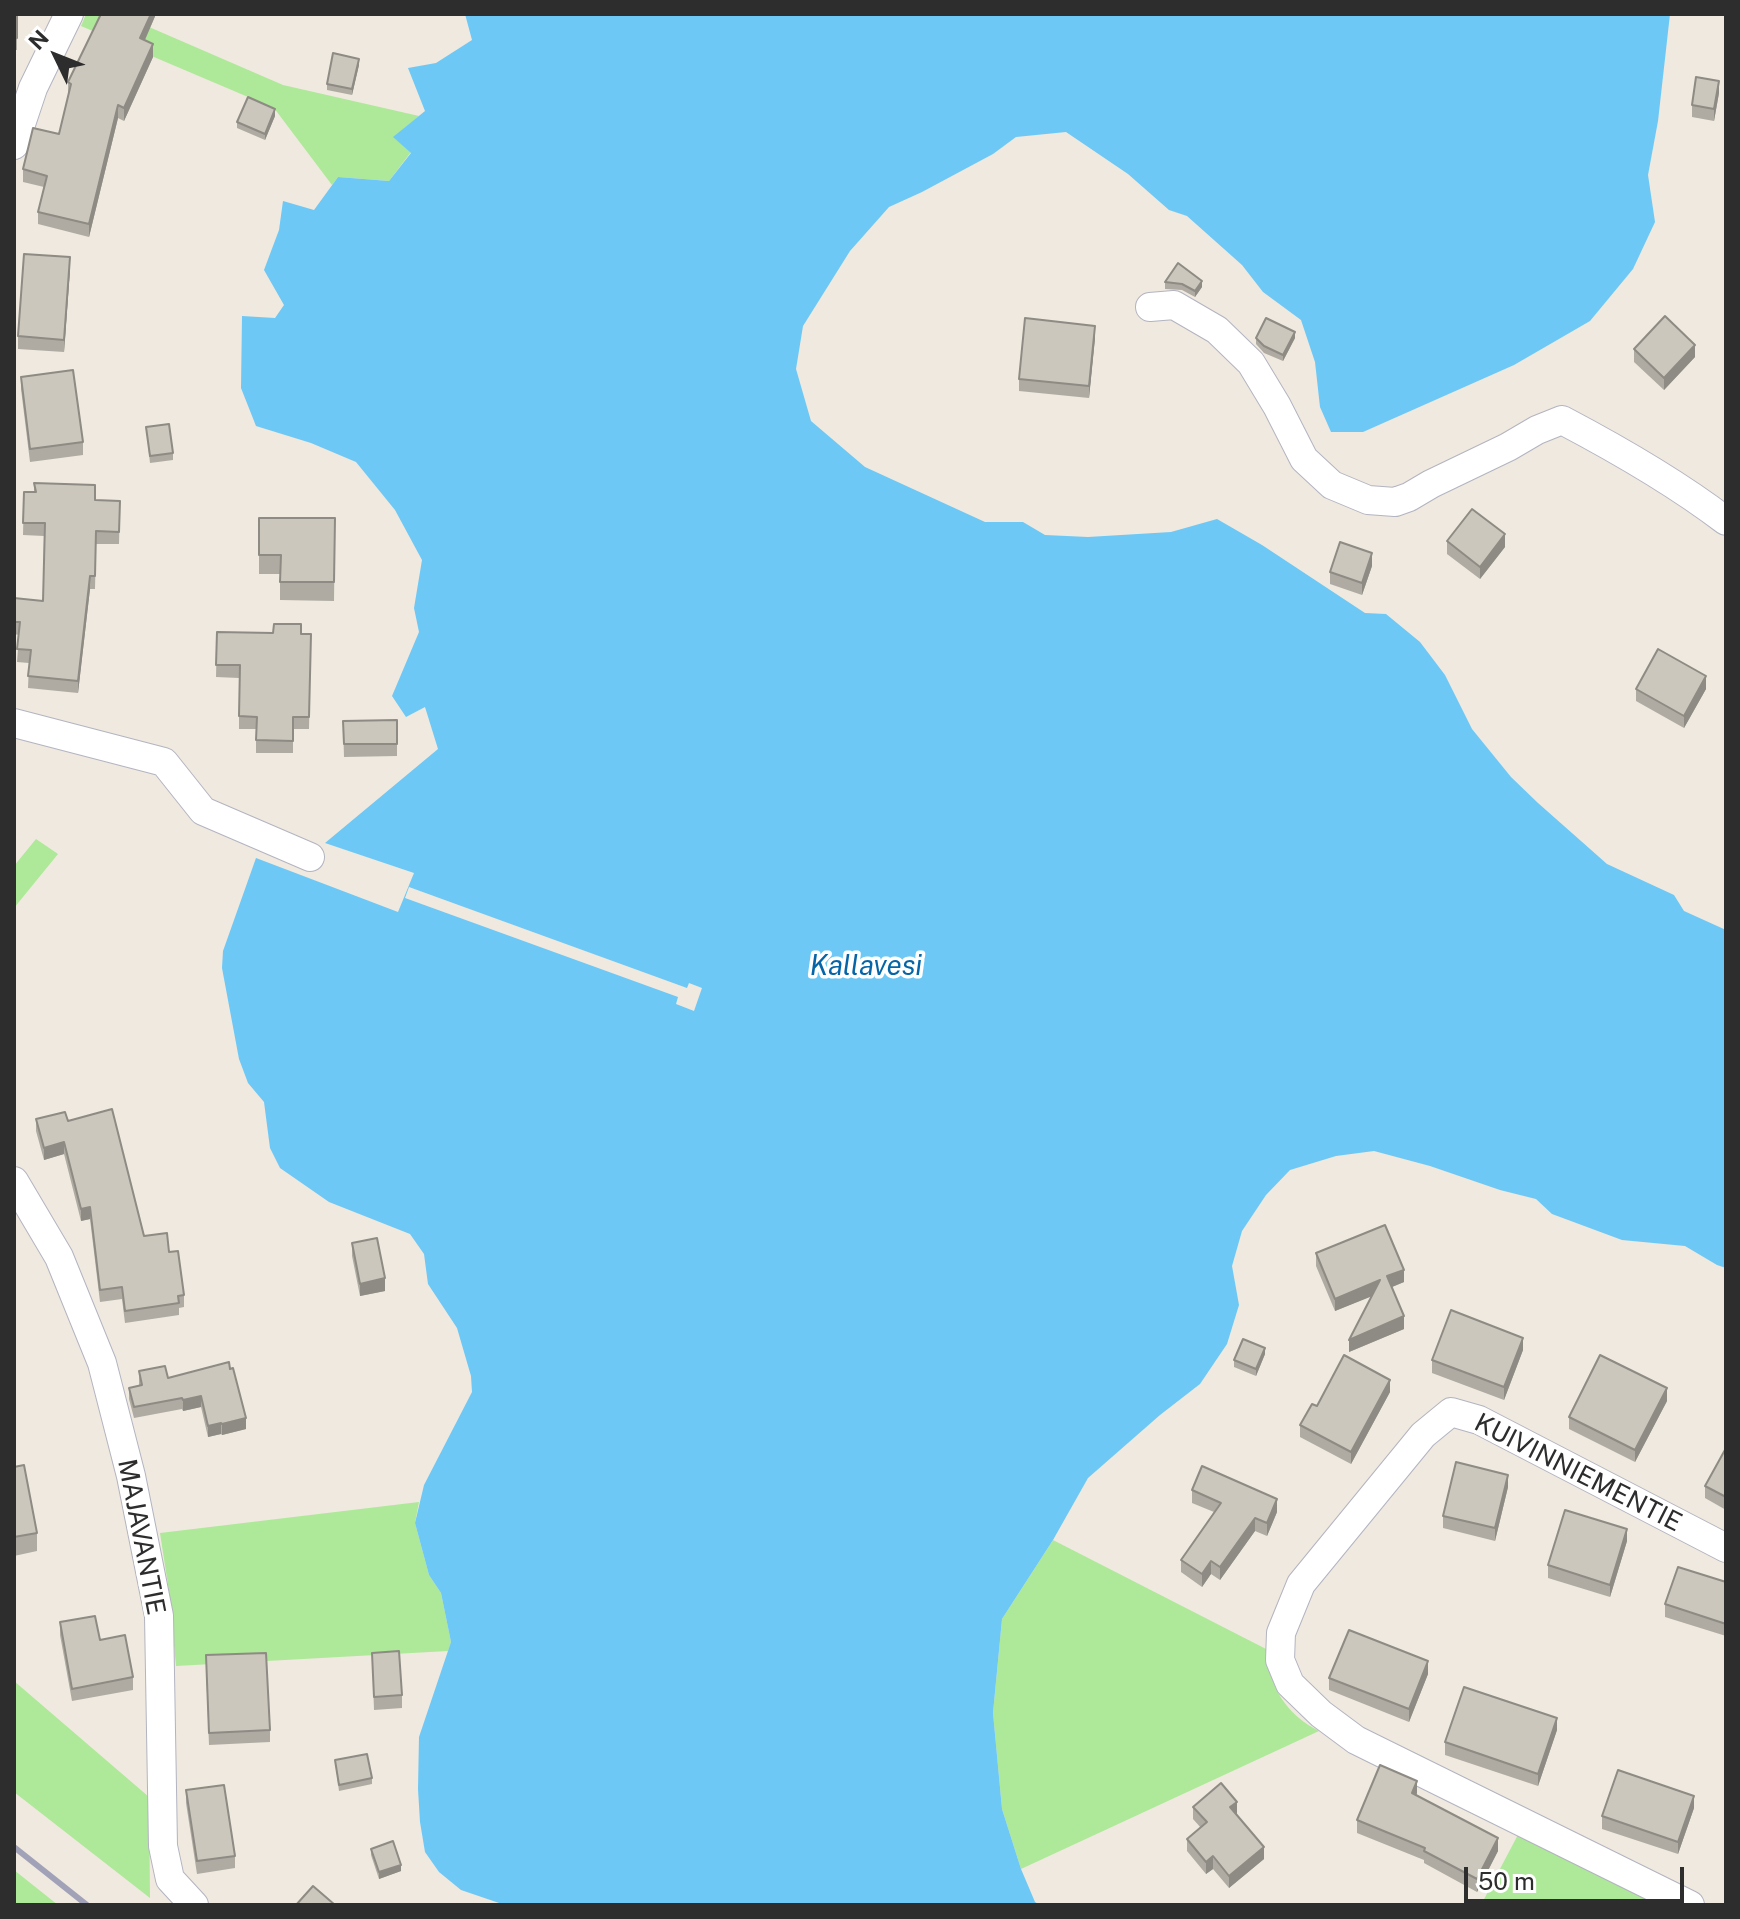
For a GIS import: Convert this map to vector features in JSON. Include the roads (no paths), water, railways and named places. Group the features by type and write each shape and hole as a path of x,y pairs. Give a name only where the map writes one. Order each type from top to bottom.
{"street":[{"path":"14,145 33,88 69,14"},
{"path":"1150,307 1174,305 1217,330 1251,363 1304,459 1332,485 1368,500 1395,502 1409,497 1562,420 1649,469 1726,521"},
{"path":"14,723 164,762 203,811 310,857"},
{"name":"MAJAVANTIE","path":"14,1181 59,1257 102,1363 131,1476 159,1616 163,1846 170,1879 194,1905"},
{"name":"KUIVINNIEMENTIE","path":"1690,1905 1356,1740 1321,1714 1290,1684 1280,1660 1281,1633 1301,1584 1423,1435 1451,1412 1479,1420 1726,1548"}],"water":[{"name":"Kallavesi","path":"465,14 1670,14 1658,121 1648,175 1655,222 1633,269 1590,321 1514,365 1363,432 1331,432 1320,407 1315,362 1301,320 1263,292 1242,265 1187,216 1169,210 1128,174 1066,132 1016,137 993,154 889,207 850,251 803,326 796,369 811,421 865,467 985,522 1023,522 1045,535 1088,537 1171,532 1217,519 1365,613 1386,614 1420,642 1445,675 1472,729 1511,777 1538,803 1607,864 1674,895 1684,911 1726,930 1726,1268 1685,1246 1622,1240 1552,1214 1536,1199 1374,1151 1336,1156 1290,1170 1266,1195 1242,1231 1232,1266 1239,1305 1227,1344 1200,1384 1088,1478 1053,1540 1002,1619 993,1713 1002,1809 1021,1869 1035,1902 1040,1905 505,1905 461,1890 439,1872 425,1852 418,1789 419,1737 451,1642 441,1593 429,1575 415,1523 424,1485 472,1392 471,1376 457,1328 428,1284 424,1254 410,1234 329,1202 280,1168 270,1148 264,1102 248,1083 239,1059 222,968 223,951 256,858 398,912 414,873 325,843 438,749 425,707 406,717 392,696 419,632 414,608 422,560 395,510 356,462 311,443 256,426 241,388 242,316 275,318 284,305 264,270 279,230 283,201 314,210 338,177 389,181 411,153 393,137 425,111 408,68 436,63 472,40"}],"railway":[{"path":"14,1847 87,1905"}]}
